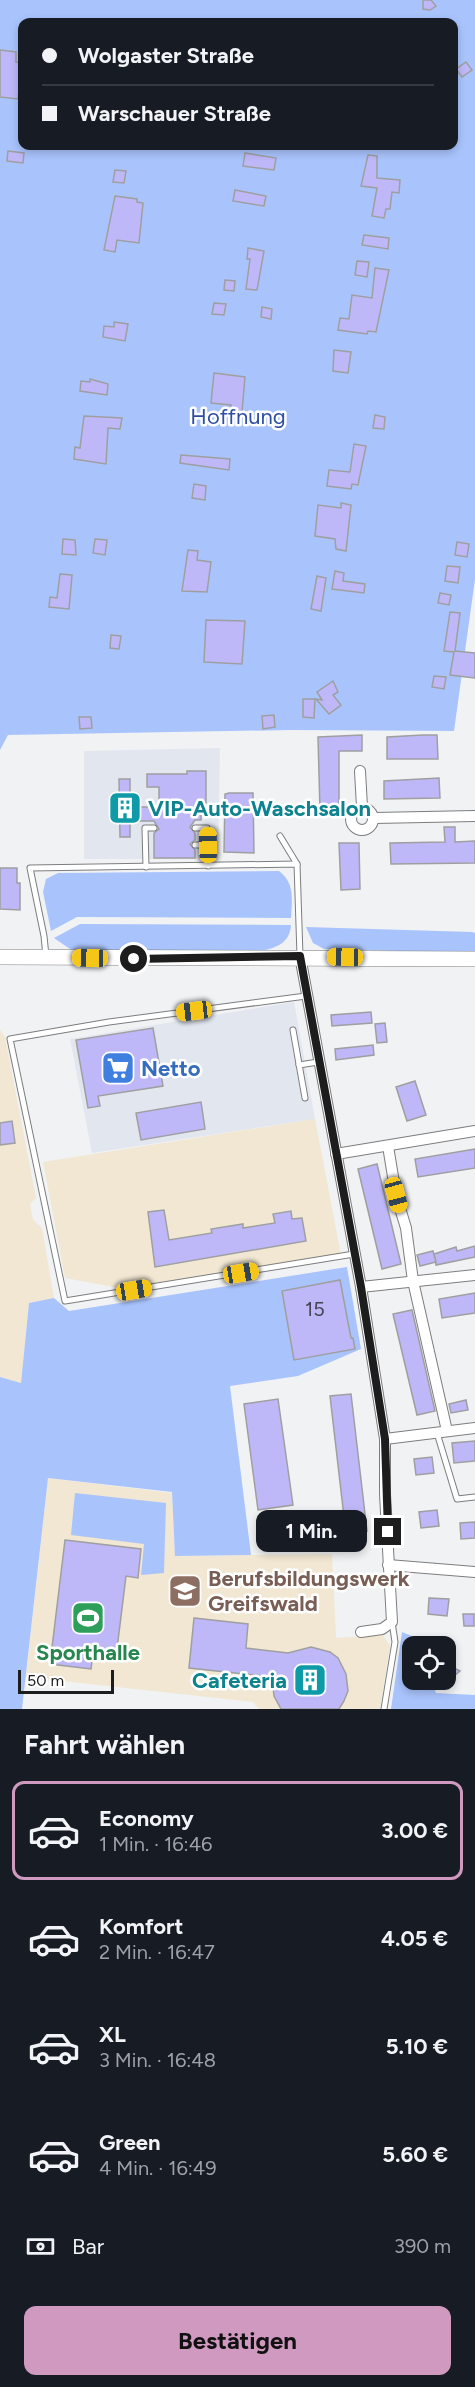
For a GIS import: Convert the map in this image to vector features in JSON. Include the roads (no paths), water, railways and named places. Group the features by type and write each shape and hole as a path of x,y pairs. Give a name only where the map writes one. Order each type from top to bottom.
{"main road":[{"path":"0,957 155,959 300,956 475,959"}],"street":[{"path":"360,771 362,807"},
{"path":"362,807 371,812 374,819 371,826 365,830 354,827 351,819 352,813 362,807"},
{"path":"374,819 475,816"},
{"path":"300,956 361,1287 385,1439 388,1565 392,1622 382,1629 361,1632"},
{"path":"336,1154 475,1131"},
{"path":"388,1146 442,1432"},
{"path":"361,1287 475,1275"},
{"path":"385,1439 475,1428"},
{"path":"388,1565 475,1572"}],"lane":[{"path":"146,867 145,828 154,828"},
{"path":"195,828 207,828 208,866"},
{"path":"280,836 297,864 300,956"},
{"path":"195,845 208,845"},
{"path":"146,846 154,846"},
{"path":"46,861 46,868"},
{"path":"46,957 30,868 297,864"},
{"path":"306,996 109,1022 10,1040 65,1301 355,1254"},
{"path":"293,1030 305,1098"},
{"path":"299,1065 318,1062"},
{"path":"442,1432 457,1499 475,1497"},
{"path":"384,1709 395,1642 392,1622"}],"place":[{"name":"VIP-Auto-Waschsalon","path":"125,808"},
{"name":"Netto","path":"118,1068"},
{"name":"Berufsbildungswerk Greifswald","path":"185,1591"},
{"name":"Sporthalle","path":"88,1618"},
{"name":"Cafeteria","path":"310,1680"}],"park label":[{"name":"Hoffnung","path":"238,416"}]}
